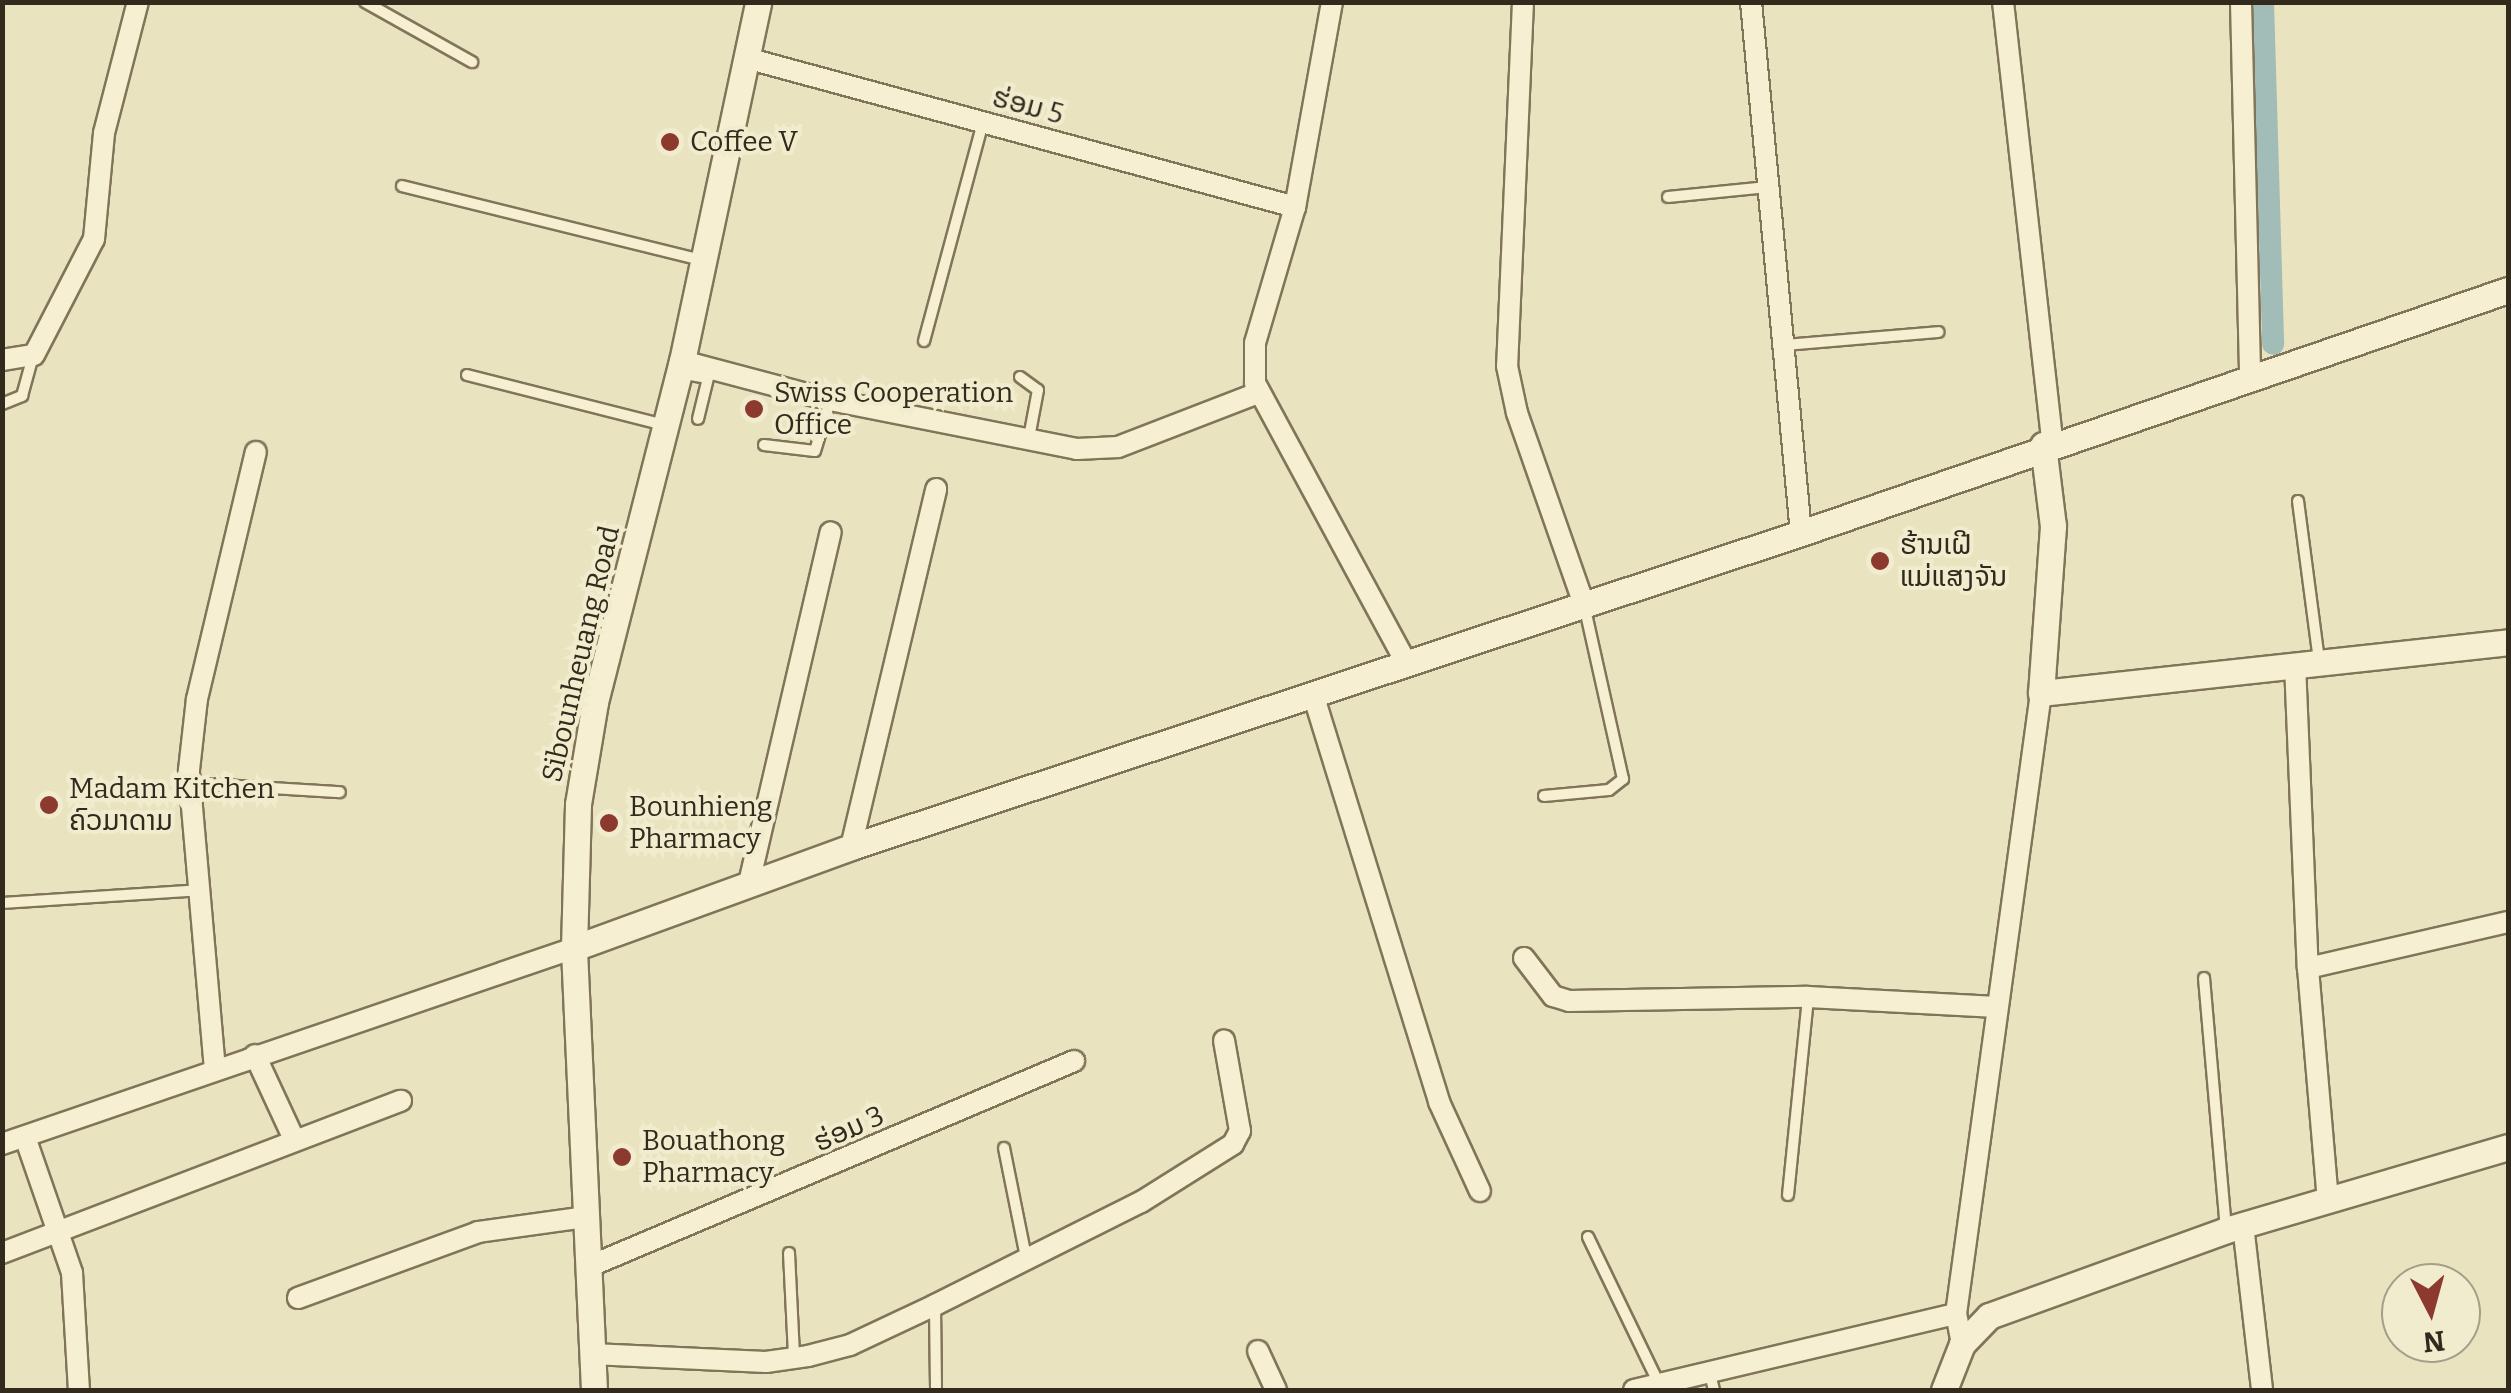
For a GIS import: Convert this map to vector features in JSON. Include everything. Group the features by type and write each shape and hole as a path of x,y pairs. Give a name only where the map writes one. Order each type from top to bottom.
{"street":[{"path":"2,360 34,354 94,239 104,132 138,2"},
{"name":"Sibounheuang Road","path":"594,1390 574,948 578,804 592,719 680,366 758,2"},
{"path":"1332,2 1295,207 1255,342 1258,393 1406,662"},
{"path":"1524,2 1507,366 1516,413 1584,604"},
{"path":"1751,2 1802,533"},
{"path":"1962,1344 1956,1314 2041,693 2054,526 2003,2"},
{"path":"2241,2 2250,380"},
{"name":"ຮ່ອມ 5","path":"746,58 1295,207"},
{"path":"2,1144 574,948 851,847 1802,533 2047,444 2250,380 2508,290"},
{"path":"680,366 1027,444 1118,447 1258,393"},
{"path":"215,1070 190,783 197,699 256,452"},
{"path":"851,847 936,489"},
{"path":"749,883 832,532"},
{"path":"2041,693 2508,642"},
{"path":"2307,662 2308,968 2328,1200"},
{"path":"1313,694 1439,1102 1480,1191"},
{"path":"2308,968 2508,922"},
{"path":"1524,958 1553,996 1569,1001 1808,997 1997,1007"},
{"path":"592,1354 794,1358 850,1344 1141,1202 1239,1136 1224,1040"},
{"path":"255,1055 294,1139"},
{"name":"ຮ່ອມ 3","path":"588,1267 1074,1061"},
{"path":"2,1253 63,1234 294,1139 401,1101"},
{"path":"24,1137 63,1234 78,1319 79,1390"},
{"path":"1944,1390 1962,1344 1989,1316 2235,1227 2508,1147"},
{"path":"298,1298 478,1232 586,1217"},
{"path":"2235,1227 2262,1390"},
{"path":"1634,1390 1712,1382 1956,1314"},
{"path":"1258,1351 1276,1390"}],"lane":[{"path":"364,2 472,62"},
{"path":"924,341 983,122"},
{"path":"402,186 704,261"},
{"path":"1668,197 1768,187"},
{"path":"1783,346 1938,332"},
{"path":"2,404 22,396 34,354"},
{"path":"680,366 708,378 698,420"},
{"path":"467,375 664,425"},
{"path":"1020,377 1038,390 1027,444"},
{"path":"764,445 815,451 830,400"},
{"path":"2298,501 2307,662"},
{"path":"1544,796 1609,790 1623,780 1584,604"},
{"path":"190,783 340,792"},
{"path":"2,903 202,890"},
{"path":"2204,978 2235,1227"},
{"path":"1788,1195 1808,997"},
{"path":"1004,1148 1026,1257"},
{"path":"1588,1237 1660,1385"},
{"path":"789,1253 794,1358"},
{"path":"935,1304 936,1390"}],"waterway":[{"path":"2263,2 2273,344"}],"place":[{"name":"Coffee V","path":"670,142"},
{"name":"Swiss Cooperation Office","path":"754,409"},
{"name":"ຮ້ານເຝີ ແມ່ແສງຈັນ","path":"1880,561"},
{"name":"Madam Kitchen ຄົວມາດາມ","path":"49,805"},
{"name":"Bounhieng Pharmacy","path":"609,823"},
{"name":"Bouathong Pharmacy","path":"622,1157"}]}
